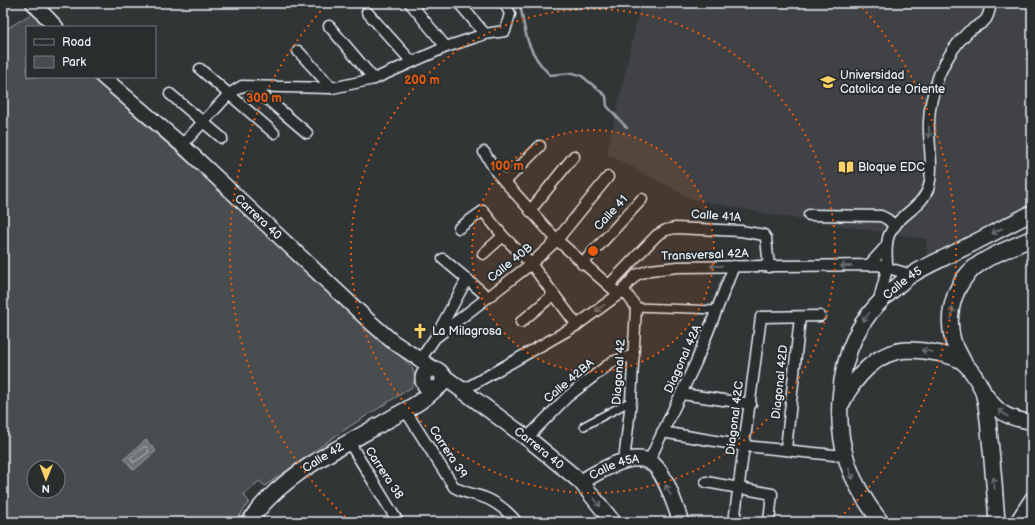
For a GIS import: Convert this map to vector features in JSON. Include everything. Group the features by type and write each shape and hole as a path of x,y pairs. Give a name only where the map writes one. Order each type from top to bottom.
{"main road":[{"path":"33,3 55,26"},
{"name":"Carrera 40","path":"105,78 182,145 369,321 417,358 433,379"},
{"name":"Calle 45","path":"881,522 869,507 853,479 844,456 839,409 842,373 846,358 863,321 879,301 912,275 1032,214"},
{"path":"1032,238 982,262 961,282 954,296 951,316 953,341 964,363 993,405 1007,416 1032,422"},
{"path":"839,409 849,390 859,377 875,362 888,354 903,350 921,350 937,352 964,363"},
{"path":"407,409 433,379 458,387"},
{"name":"Carrera 40","path":"458,387 527,438 581,482 613,522"},
{"path":"982,390 988,418 997,522"},
{"name":"Calle 42","path":"252,520 270,496 314,462 407,409"},
{"name":"Calle 45A","path":"581,482 624,461 642,459 649,461"},
{"path":"649,461 658,469 664,480 681,522"},
{"path":"1016,522 1032,499"}],"street":[{"path":"410,3 446,47"},
{"path":"459,3 485,34"},
{"path":"182,145 229,94 242,86 332,88 374,79 446,47 485,34 505,31 510,14 505,3"},
{"path":"879,301 887,267 887,245 889,234 895,226 922,201 928,189 931,172 929,121 933,94 949,53 968,32 983,23 989,14 991,3"},
{"path":"367,12 412,62"},
{"path":"329,26 374,79"},
{"path":"298,51 332,88"},
{"path":"200,69 274,133"},
{"path":"253,87 307,133"},
{"path":"170,94 222,138"},
{"path":"505,182 540,146"},
{"path":"484,152 505,182 557,240 582,264 609,285 621,292 636,307 718,310"},
{"path":"530,211 574,156"},
{"name":"Calle 40B","path":"417,358 435,338 530,264 557,240 608,177"},
{"name":"Calle 41","path":"582,264 642,199"},
{"path":"459,228 483,211 503,236 530,264 577,325"},
{"path":"808,215 881,216 895,226"},
{"name":"Calle 41A","path":"666,230 685,227 741,231 764,235 766,238 769,267"},
{"name":"Transversal 42A","path":"609,285 658,235 666,230"},
{"path":"483,254 503,236"},
{"path":"869,265 887,245"},
{"path":"443,259 488,297"},
{"name":"Transversal 42A","path":"458,387 470,386 577,325 621,292 636,275 650,270 678,267 869,265 887,267 912,275"},
{"name":"Diagonal 42A","path":"649,461 682,394 718,310 734,266"},
{"path":"435,338 467,279"},
{"path":"521,322 553,295"},
{"name":"Diagonal 42","path":"624,461 631,401 636,307"},
{"path":"800,317 820,316"},
{"name":"Diagonal 42C","path":"734,522 751,404 761,317 800,317"},
{"name":"Diagonal 42D","path":"786,450 800,317"},
{"name":"Calle 42BA","path":"527,438 567,397 612,362 634,355"},
{"path":"682,394 751,404"},
{"path":"584,426 631,401"},
{"name":"Carrera 39","path":"407,409 454,487 464,493 490,500 509,513 517,522"},
{"path":"662,432 745,446 844,456"},
{"name":"Carrera 38","path":"349,442 399,520"},
{"path":"706,482 772,494 769,522"}],"shaded area":[{"name":"Universidad Catolica de Oriente","path":"650,3 1028,3 1032,9 1032,207 927,259 926,239 774,215 692,199 607,154 639,10"}],"green space":[{"path":"33,13 44,26 26,26 26,78 92,78 212,183 412,367 415,378 412,387 341,432 265,486 259,481 244,495 249,502 235,522 10,522 3,518 3,31"}],"water":[{"path":"146,440 156,451 134,470 124,459"}],"waterway":[{"path":"520,3 528,42 542,67 550,75 573,73 582,76 606,96 607,106 627,128"}],"place":[{"name":"Universidad Catolica de Oriente","path":"828,82"},
{"name":"Bloque EDC","path":"846,167"},
{"name":"La Milagrosa","path":"420,331"}]}
